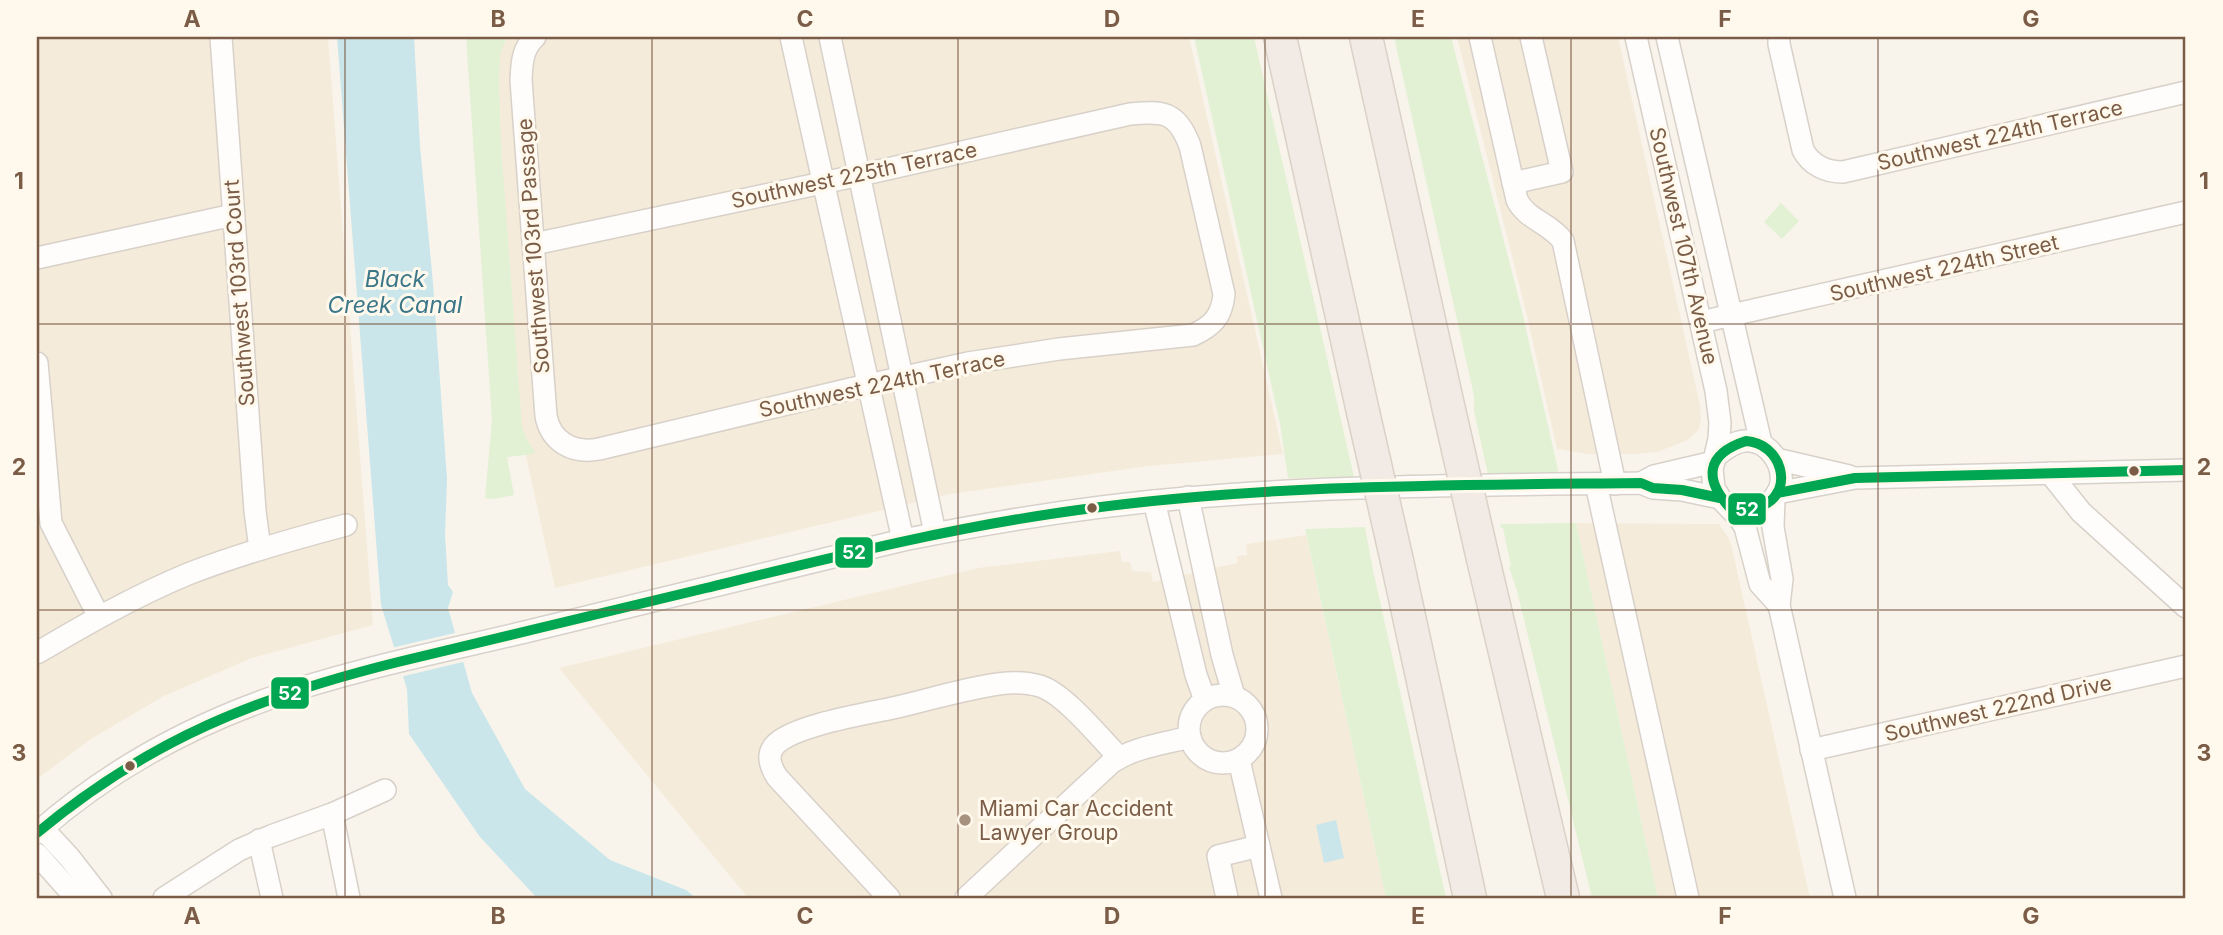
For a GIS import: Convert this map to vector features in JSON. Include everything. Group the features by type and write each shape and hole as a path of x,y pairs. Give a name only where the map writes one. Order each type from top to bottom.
{"highway":[{"path":"1280,37 1470,898"},
{"path":"1366,37 1483,559 1563,895"}],"street":[{"name":"Southwest 103rd Court","path":"221,37 260,549"},
{"path":"790,37 903,540"},
{"path":"830,37 935,534"},
{"path":"1480,37 1521,209 1556,231 1563,242 1606,484 1688,898"},
{"path":"1513,183 1562,172 1531,37"},
{"name":"Southwest 107th Avenue","path":"1636,37 1720,414 1715,459"},
{"name":"Southwest 107th Avenue","path":"1667,37 1760,443"},
{"name":"Southwest 224th Terrace","path":"1779,37 1804,150 1814,163 1824,169 1843,172 2186,92"},
{"name":"Southwest 103rd Passage","path":"530,43 522,62 521,80 545,416 550,430 558,440"},
{"name":"Southwest 225th Terrace","path":"534,244 1130,114 1159,112 1173,119 1185,131 1224,288 1221,312 1210,326"},
{"name":"Southwest 224th Street","path":"1701,321 2186,212"},
{"path":"37,258 233,215"},
{"name":"Southwest 224th Terrace","path":"558,440 573,449 592,450 968,363 1059,349 1186,336 1210,326"},
{"path":"37,363 51,523 99,617"},
{"path":"1642,483 1654,476 1715,459 1740,442 1760,443 1776,459 1781,474 1773,527 1782,579 1779,605 1844,898"},
{"path":"1715,459 1712,482 1748,534 1760,584 1779,605"},
{"path":"1776,459 1855,478"},
{"path":"101,898 69,857 39,831 113,775 192,730 269,698 380,667 903,540 1032,516 1188,498 1417,486 1642,483 1653,488 1682,491 1752,509 1761,507 1776,496 1855,478 2186,470"},
{"path":"2050,473 2081,512 2186,607"},
{"path":"1188,498 1224,665 1234,696"},
{"path":"1154,501 1196,675 1205,700"},
{"path":"37,653 99,617 180,578 260,549 346,525"},
{"path":"1176,595 1208,589"},
{"name":"Southwest 222nd Drive","path":"1811,750 2186,666"},
{"path":"889,898 777,777 769,759 771,750 778,742 807,728 996,684 1027,683 1043,687 1056,695 1119,757"},
{"path":"1214,696 1234,696 1252,710 1257,721 1255,743 1239,760 1229,763 1209,760 1200,755 1190,737 1192,716 1205,700 1214,696"},
{"path":"966,898 1119,757 1139,749 1190,737"},
{"path":"1239,760 1271,898"},
{"path":"164,898 258,840 332,814 384,790"},
{"path":"332,814 349,898"},
{"path":"258,840 272,898"},
{"path":"1227,898 1218,856 1259,846"},
{"path":"37,854 76,898"}],"shaded area":[{"path":"37,37 328,37 373,625 252,658 164,696 91,739 37,779"},
{"path":"494,37 1189,37 1283,454 1149,466 950,494 555,588 519,424"},
{"path":"1457,37 1618,37 1700,405 1699,429 1688,440 1657,452 1633,454 1589,454 1557,449 1526,312"},
{"path":"1576,523 1719,524 1728,537 1810,898 1658,898"},
{"path":"1306,535 1386,898 748,898 559,668 978,568 1120,551 1122,562 1130,562 1132,571 1151,572 1153,582 1237,563 1237,556 1247,555 1246,544"}],"green space":[{"path":"466,37 507,37 500,54 501,144 522,427 535,451 533,454 507,457 514,495 494,499 485,498 492,420"},
{"path":"1194,37 1254,37 1354,477 1288,478 1280,424"},
{"path":"1394,37 1451,37 1521,307 1559,474 1488,475 1474,411 1474,396"},
{"path":"1781,203 1799,221 1782,239 1764,222"},
{"path":"1576,523 1658,898 1592,898 1500,524"},
{"path":"1365,527 1446,898 1386,898 1305,529"}],"water":[{"name":"Black Creek Canal","path":"337,37 414,37 420,146 447,479 445,535 448,585 453,592 448,608 472,693 525,789 610,860 686,890 696,898 537,898 480,837 409,734 407,689 381,605"},
{"path":"1336,820 1344,858 1324,863 1316,825"}],"pier":[{"path":"459,632 467,661 400,677 391,648"}],"transit line":[{"name":"52","path":"1746,441 1758,444 1775,458 1780,468 1779,489 1774,498 1760,507 1731,509 1716,488 1713,469 1716,460 1723,453 1746,441"},
{"name":"52","path":"1777,493 1855,478 2186,470"},
{"name":"52","path":"37,833 79,800 164,747 207,725 298,690 398,662 937,534 1031,517 1148,501 1288,491 1641,483 1653,488 1682,490 1720,498"}],"place":[{"name":"Miami Car Accident Lawyer Group","path":"965,820"}]}
